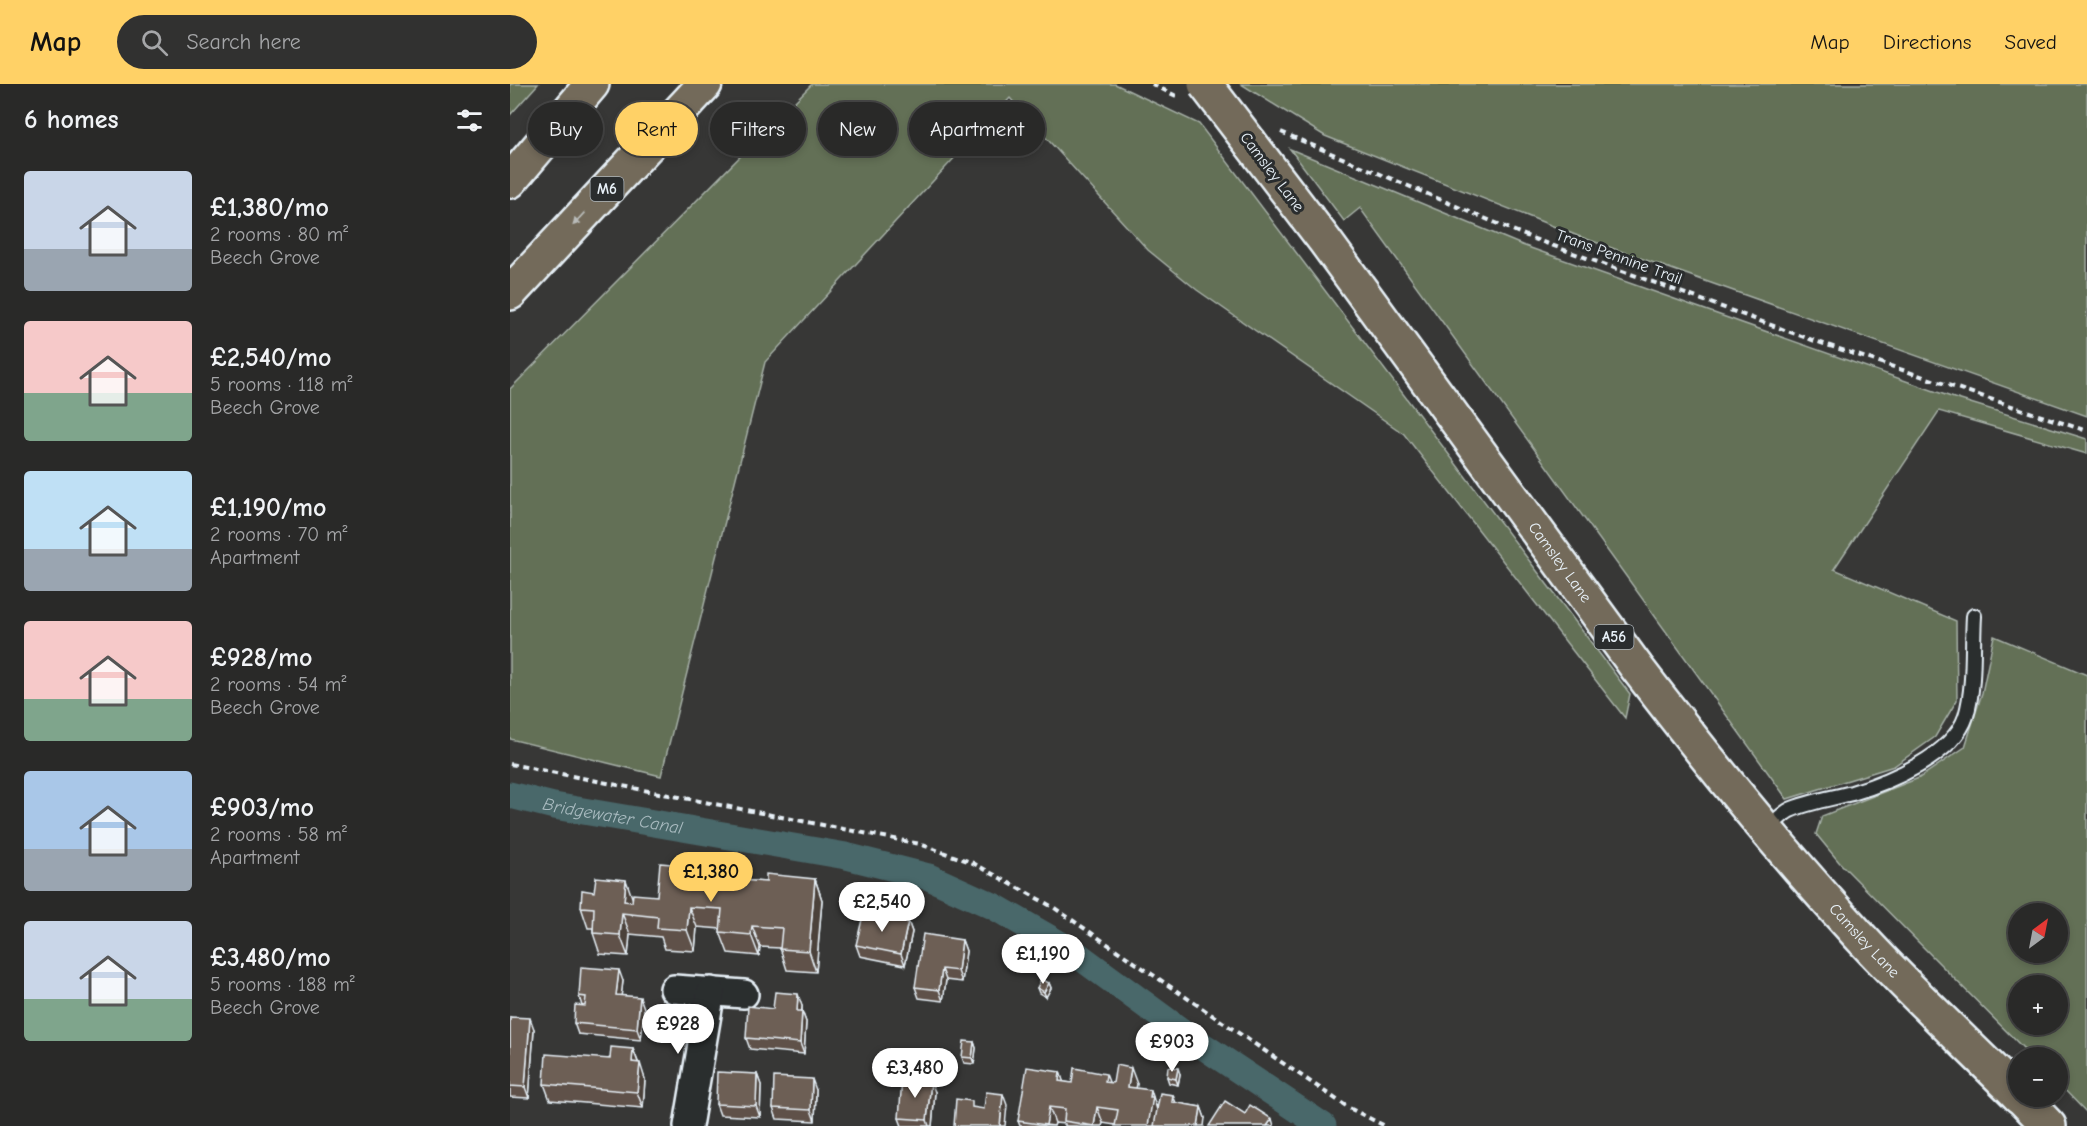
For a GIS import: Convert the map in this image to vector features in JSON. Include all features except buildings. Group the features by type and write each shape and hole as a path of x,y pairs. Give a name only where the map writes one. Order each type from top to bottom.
{"main road":[{"path":"510,181 592,84"},
{"name":"M6","path":"510,293 705,84"},
{"name":"Camsley Lane","path":"1197,93 1265,138 1325,242 1637,668 1766,830 1844,919 2008,1085"},
{"name":"Camsley Lane","path":"2030,1107 2049,1126"}],"street":[{"path":"674,989 744,994"},
{"path":"688,1126 711,991"}],"lane":[{"path":"1766,830 1790,810 1872,787 1906,771 1935,755 1952,739 1966,717 1971,680 1974,616"}],"path":[{"path":"1152,84 1197,93"},
{"name":"Trans Pennine Trail","path":"1265,138 1815,341 2087,431"},
{"path":"510,764 920,844 973,863 1053,907 1349,1108 1385,1126"}],"green space":[{"path":"510,84 538,84 510,115"},
{"path":"812,84 1115,84 1199,124 1630,694 1625,718 1404,434 1197,290 1148,250 1045,137 1045,102 1014,102 1010,98 1006,102 909,102 909,156 956,156 765,362 661,776 510,739 510,389 741,156 806,156 806,102 794,102"},
{"path":"1241,84 2087,84 2087,416 1578,236 1325,136"},
{"path":"1290,149 1522,245 1954,398 2087,439 2087,454 1939,411 1834,569 1956,621 1957,700 1935,737 1894,766 1787,799 1360,208 1344,221"},
{"path":"1994,636 2087,675 2087,1113 2068,1093 2068,1047 2022,1047 2010,1035 2068,1035 2068,975 2008,975 2008,1033 1839,862 1816,834 1822,816 1919,778 1965,747 1982,693"}],"waterway":[{"name":"Bridgewater Canal","path":"510,795 554,806 846,856 929,877 993,906 1075,953 1185,1034 1323,1126"}]}
